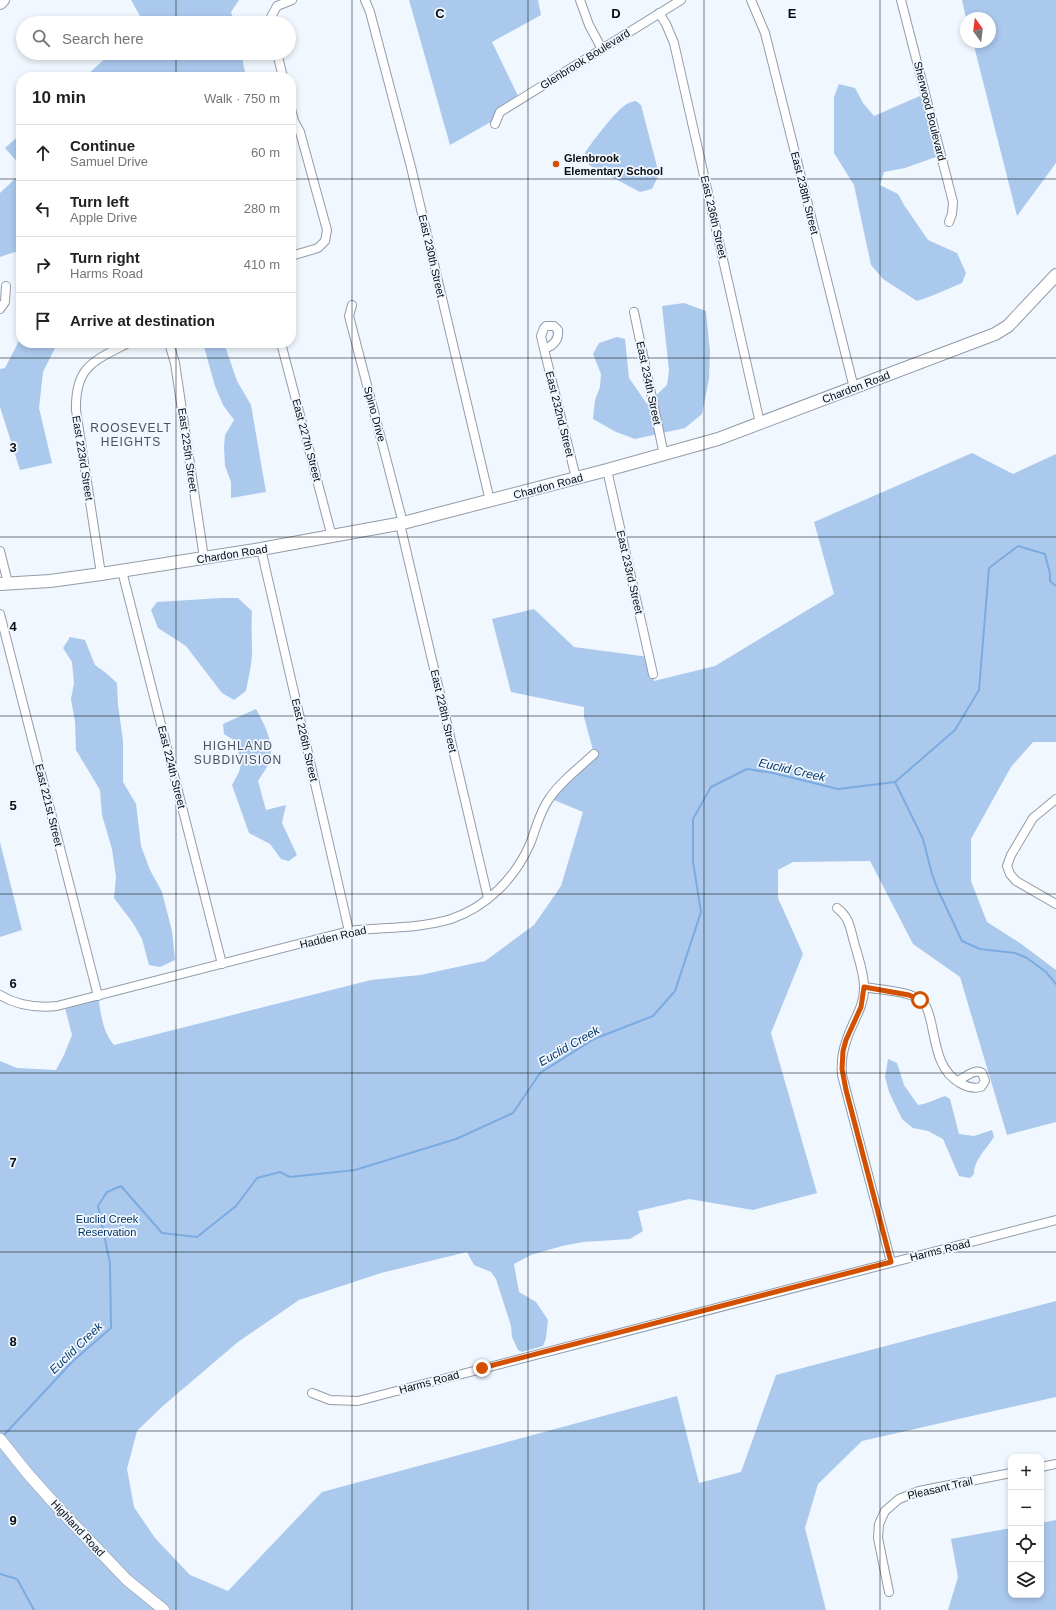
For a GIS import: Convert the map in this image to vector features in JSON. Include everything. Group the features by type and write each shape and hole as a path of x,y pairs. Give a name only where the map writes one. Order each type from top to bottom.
{"main road":[{"path":"0,3 3,0"},
{"name":"Chardon Road","path":"4,584 50,581 122,571 332,537 402,523 664,455 718,439 995,334 1008,326 1056,275"}],"street":[{"path":"272,16 277,6 292,0"},
{"name":"East 230th Street","path":"365,0 370,12 410,168 490,500"},
{"path":"580,0 589,25 602,48"},
{"name":"Glenbrook Boulevard","path":"495,124 500,112 681,0"},
{"name":"East 238th Street","path":"751,0 765,33 854,388"},
{"name":"Sherwood Boulevard","path":"901,0 953,202 952,214 948,222"},
{"name":"East 236th Street","path":"659,14 667,26 674,43 760,423"},
{"path":"279,60 282,72"},
{"path":"296,126 300,132 327,230 326,241 318,248 296,255"},
{"path":"0,310 4,302 6,286"},
{"name":"Spino Drive","path":"352,305 349,316 402,523"},
{"name":"East 234th Street","path":"634,312 664,455"},
{"name":"East 223rd Street","path":"101,574 75,397 82,375 88,367 96,360 119,348"},
{"name":"East 225th Street","path":"170,348 175,363 204,558"},
{"name":"East 227th Street","path":"283,348 332,537"},
{"name":"East 232nd Street","path":"544,349 576,478"},
{"name":"East 233rd Street","path":"607,470 653,674"},
{"name":"East 228th Street","path":"402,523 488,898"},
{"name":"East 226th Street","path":"261,549 349,931"},
{"path":"0,551 4,584"},
{"name":"East 224th Street","path":"122,571 222,964"},
{"name":"East 221st Street","path":"0,614 98,996"},
{"name":"Hadden Road","path":"0,994 20,1004 42,1008 57,1006 349,931 426,925 451,919 469,911 504,885 521,864 549,798 594,754"},
{"path":"1056,799 1033,818 1011,855 1007,866 1010,874 1016,881 1056,904"},
{"path":"837,908 844,914 848,922 864,987 861,1007 846,1040 843,1051 842,1075 891,1262"},
{"path":"864,987 909,995 916,997 924,1003 928,1011 941,1062 946,1071 957,1081"},
{"name":"Harms Road","path":"312,1393 330,1400 358,1401 1056,1220"},
{"name":"Highland Road","path":"0,1439 28,1474 127,1580 164,1610"},
{"path":"1044,1466 1056,1464"},
{"name":"Pleasant Trail","path":"889,1592 878,1538 879,1524 885,1511 899,1499 919,1491 1008,1474"}],"green space":[{"path":"131,0 239,0 231,12 232,16 140,16"},
{"path":"409,0 538,0 541,15 492,42 520,100 496,121 489,123 450,145"},
{"path":"962,0 1056,0 1056,163 1017,216 975,48 996,48 996,12 965,12"},
{"path":"103,60 242,60 245,72 90,72"},
{"path":"839,84 855,88 863,103 874,116 922,95 936,157 905,168 884,172 880,185 898,194 928,240 957,253 966,273 962,283 917,301 883,279 871,265 854,185 834,153 834,97"},
{"path":"636,101 641,105 659,174 652,189 640,192 589,165 585,153 598,134 617,112 628,103"},
{"path":"16,138 16,160 5,148"},
{"path":"16,178 16,252 0,257 0,193"},
{"path":"684,303 706,311 710,352 709,379 702,414 685,428 635,439 616,432 593,419 595,400 600,387 601,374 593,354 599,343 617,337 625,339 629,378 647,404 667,385 669,370 662,306"},
{"path":"16,347 16,348 55,348 43,372 39,408 52,463 20,470 0,407 0,369 5,368"},
{"path":"204,348 226,348 237,381 251,405 266,492 231,498 231,482 225,466 224,448 225,435 234,420 223,405 215,386"},
{"name":"Euclid Creek Reservation","path":"972,453 1013,474 1056,454 1056,742 1033,742 1011,767 971,839 971,881 987,922 1020,943 1056,970 1056,1122 1007,1135 960,977 913,944 870,861 793,862 778,870 778,898 803,954 771,1033 817,1193 753,1210 689,1199 638,1211 643,1231 630,1239 583,1242 562,1246 531,1255 514,1264 519,1292 536,1302 548,1320 546,1338 543,1346 522,1352 518,1350 512,1337 511,1326 496,1279 491,1272 474,1265 467,1252 381,1273 299,1300 238,1342 164,1405 137,1431 127,1469 134,1507 155,1538 190,1575 228,1591 322,1492 677,1396 699,1483 741,1472 776,1375 1056,1301 1056,1397 862,1441 818,1484 805,1528 826,1610 0,1610 0,1061 17,1068 56,1070 72,1035 64,1004 98,996 104,1028 114,1045 371,980 420,975 485,961 534,925 561,886 583,812 549,798 594,754 584,717 584,707 511,692 492,619 534,609 574,647 649,657 654,681 715,666 834,594 814,522"},
{"path":"238,598 252,611 251,667 246,691 234,700 222,693 186,646 158,628 151,610 157,602"},
{"path":"70,637 85,640 95,665 117,683 118,705 123,741 123,782 136,804 141,846 150,870 162,892 172,931 175,960 160,967 149,965 142,939 133,923 114,898 116,877 112,849 102,815 100,790 76,750 75,722 71,699 74,683 72,662 63,648"},
{"path":"256,709 268,733 271,746 270,759 258,781 266,810 286,805 282,823 297,855 289,861 281,859 270,844 249,833 232,785 239,772 242,760 232,739 224,734 223,724"},
{"path":"0,842 22,930 0,937"},
{"path":"888,1059 897,1063 904,1085 918,1105 945,1096 950,1099 959,1134 974,1136 992,1130 994,1137 978,1159 974,1174 970,1178 959,1176 943,1139 928,1131 913,1128 902,1119 889,1092 885,1077"},
{"path":"1056,1520 1056,1610 948,1610 958,1577 951,1539 1008,1529 1008,1598 1044,1598 1044,1522"}],"waterway":[{"name":"Euclid Creek","path":"3,1436 73,1361 111,1328 110,1263 98,1206 107,1192 121,1186 162,1233 197,1237 236,1206 257,1178 280,1172 290,1177 355,1170 456,1139 513,1113 540,1073 594,1039 653,1016 675,991 701,912 693,862 693,819 711,787 747,769 773,773 838,789 895,782 955,730 979,690 989,568 1018,546 1045,554 1050,574 1050,581 1056,586"},
{"path":"895,782 923,839 932,874 938,890 962,941 980,949 1015,953 1027,958 1046,972 1056,984"},
{"path":"0,1574 17,1579 34,1610"}],"place":[{"name":"Glenbrook Elementary School","path":"556,164"}],"district":[{"name":"ROOSEVELT HEIGHTS","path":"131,435"},
{"name":"HIGHLAND SUBDIVISION","path":"238,753"}],"route":[{"path":"482,1368 891,1262 842,1075 842,1060 846,1040 861,1006 864,987 909,995 920,1000"}]}
